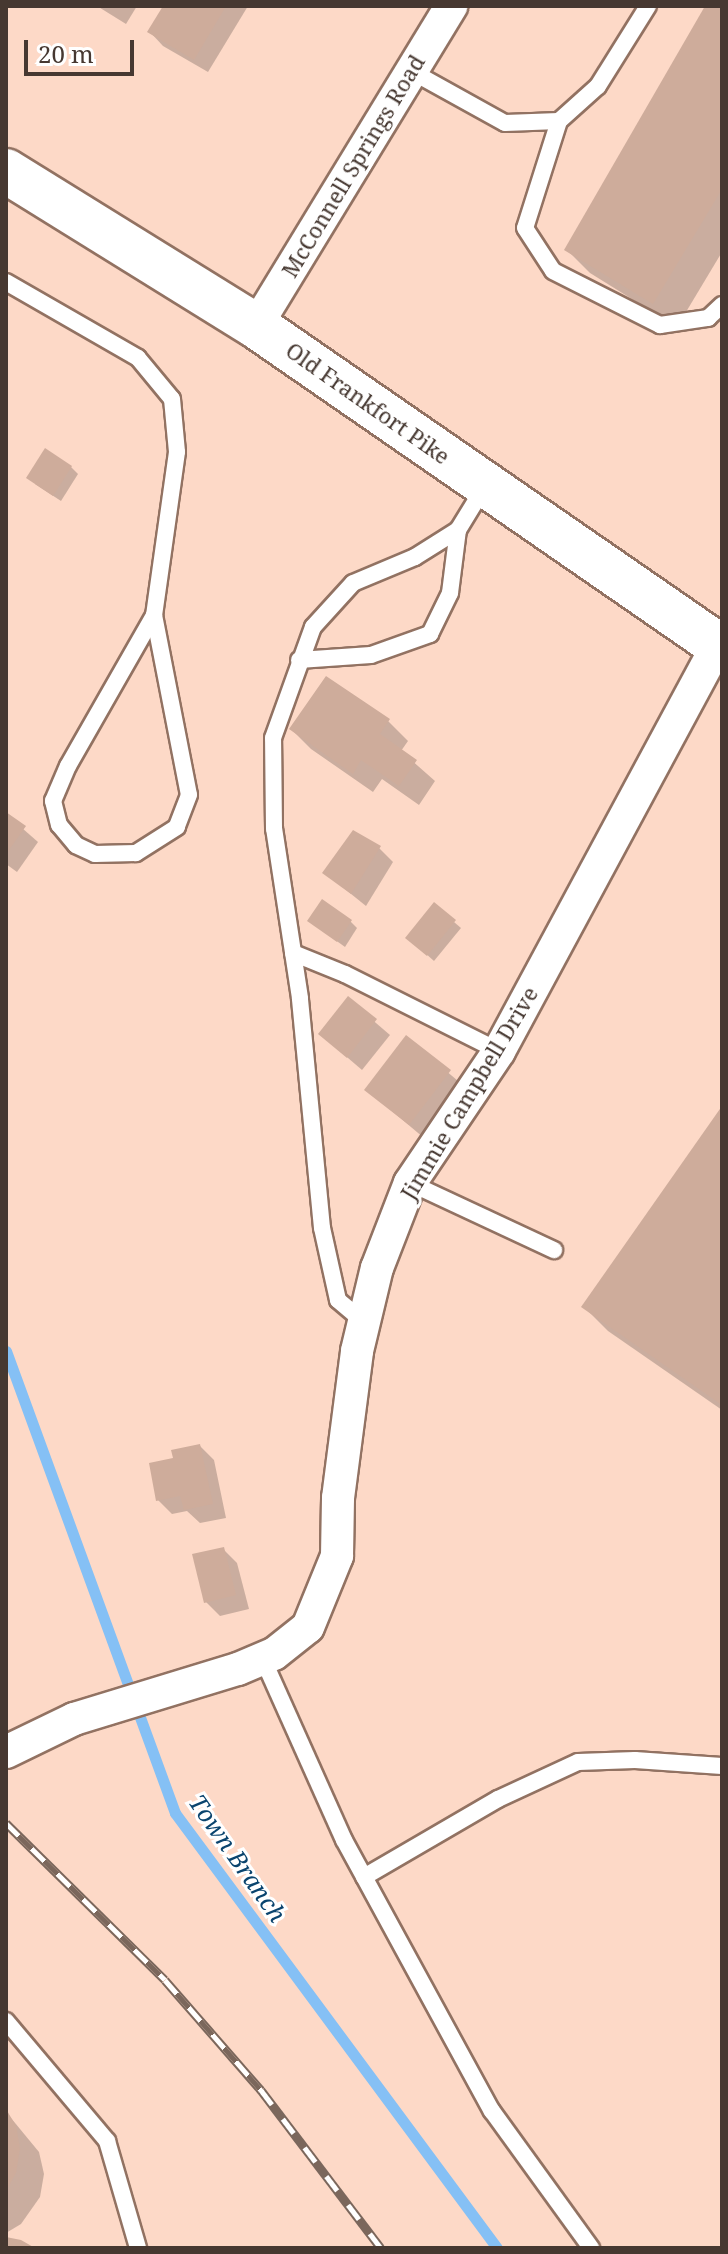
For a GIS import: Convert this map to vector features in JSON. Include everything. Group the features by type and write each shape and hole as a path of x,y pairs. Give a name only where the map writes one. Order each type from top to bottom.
{"main road":[{"name":"Old Frankfort Pike","path":"6,171 256,326 720,646"}],"street":[{"name":"McConnell Springs Road","path":"256,326 451,6"},
{"name":"Jimmie Campbell Drive","path":"6,1752 74,1719 263,1659 308,1627 337,1556 338,1498 357,1351 377,1268 410,1183 499,1051 720,646"}],"lane":[{"path":"648,6 598,86 559,121 525,228 553,271 660,325 708,318 722,305"},
{"path":"411,71 505,123 559,121"},
{"path":"6,282 138,358 172,399 177,452 154,615 189,795 177,827 136,853 95,854 76,845 59,825 53,801 68,766 154,615"},
{"path":"299,660 371,655 430,634 450,593 458,530 485,484"},
{"path":"364,1322 338,1300 322,1228 293,953 274,829 273,738 313,627 353,583 415,557 458,530"},
{"path":"293,953 345,974 499,1051"},
{"path":"410,1183 554,1250"},
{"path":"263,1659 344,1840 492,2111 591,2248"},
{"path":"364,1877 498,1799 578,1762 635,1760 722,1766"},
{"path":"6,2021 107,2141 138,2248"}],"building":[{"path":"163,6 226,6 194,60 147,32"},
{"path":"705,6 722,6 722,189 653,304 564,250"},
{"path":"45,448 72,466 53,496 26,478"},
{"path":"326,676 390,719 380,734 417,760 399,786 361,760 353,774 289,729"},
{"path":"6,812 26,826 6,854"},
{"path":"353,830 381,846 351,894 322,873"},
{"path":"322,899 352,920 337,942 307,921"},
{"path":"434,902 456,920 427,956 405,938"},
{"path":"348,996 377,1019 347,1058 318,1034"},
{"path":"406,1035 451,1070 409,1125 364,1090"},
{"path":"722,1106 722,1405 581,1307"},
{"path":"200,1444 213,1504 184,1510 180,1496 156,1501 149,1463 173,1458 171,1450"},
{"path":"224,1547 236,1595 204,1603 192,1554"},
{"path":"6,2109 16,2126 20,2148 16,2173 6,2191"},
{"path":"6,2237 21,2240 35,2248 6,2248"}],"waterway":[{"name":"Town Branch","path":"6,1351 175,1813 497,2248"}],"railway":[{"path":"6,1823 165,1980 261,2090 381,2248"}]}
